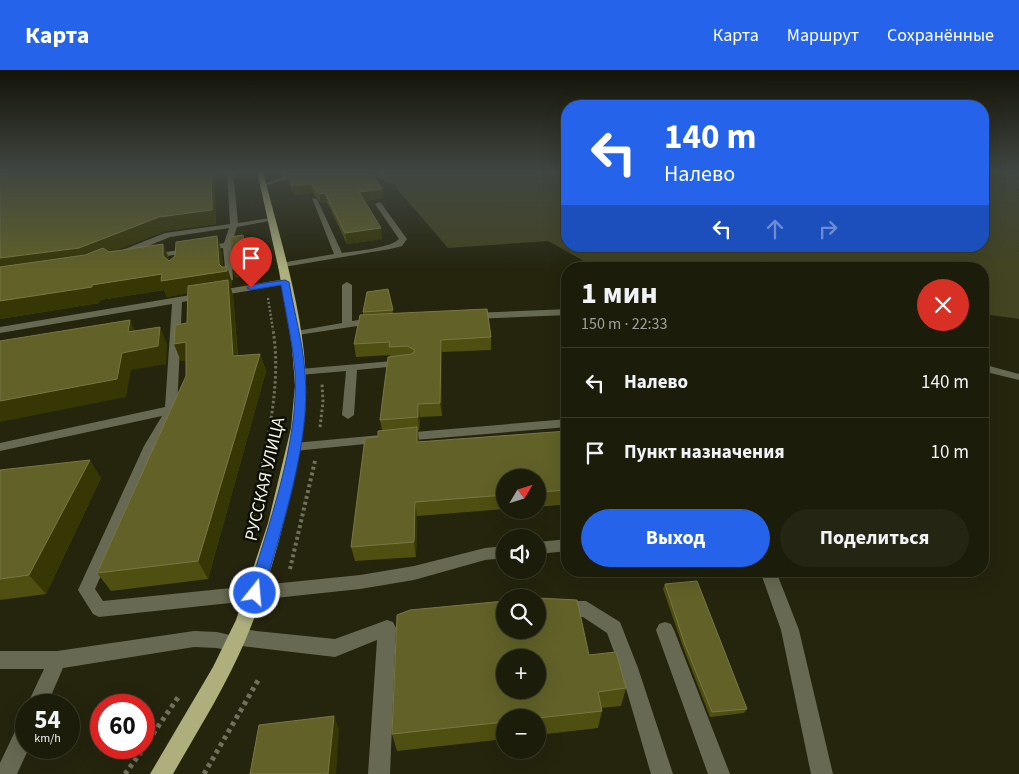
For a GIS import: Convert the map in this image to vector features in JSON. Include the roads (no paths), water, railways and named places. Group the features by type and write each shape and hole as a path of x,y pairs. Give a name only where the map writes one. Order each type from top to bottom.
{"main road":[{"name":"РУССКАЯ УЛИЦА","path":"161,774 236,641 255,593 276,523 294,447 300,403 300,372 285,282 267,204"}],"lane":[{"path":"230,278 227,245 234,225 232,204"},
{"path":"317,204 339,256"},
{"path":"281,266 399,244 403,239 379,204"},
{"path":"128,260 117,259 176,234 271,220"},
{"path":"175,257 176,234"},
{"path":"147,257 175,257 227,245"},
{"path":"0,330 285,282"},
{"path":"347,285 347,324"},
{"path":"177,300 171,410 151,446 86,590 99,609 360,582 414,573 485,554 496,553"},
{"path":"456,317 561,312"},
{"path":"295,334 347,324 386,320"},
{"path":"300,372 409,362"},
{"path":"348,414 352,367"},
{"path":"989,369 1019,377"},
{"path":"0,447 171,410"},
{"path":"294,447 561,424"},
{"path":"546,547 561,545"},
{"path":"770,577 790,630 822,774"},
{"path":"546,609 586,609 614,628 629,668 662,774"},
{"path":"0,660 57,660 194,639 335,648 405,621"},
{"path":"379,774 387,628"},
{"path":"665,630 719,774"},
{"path":"42,694 57,660"},
{"path":"6,774 15,754"}]}
